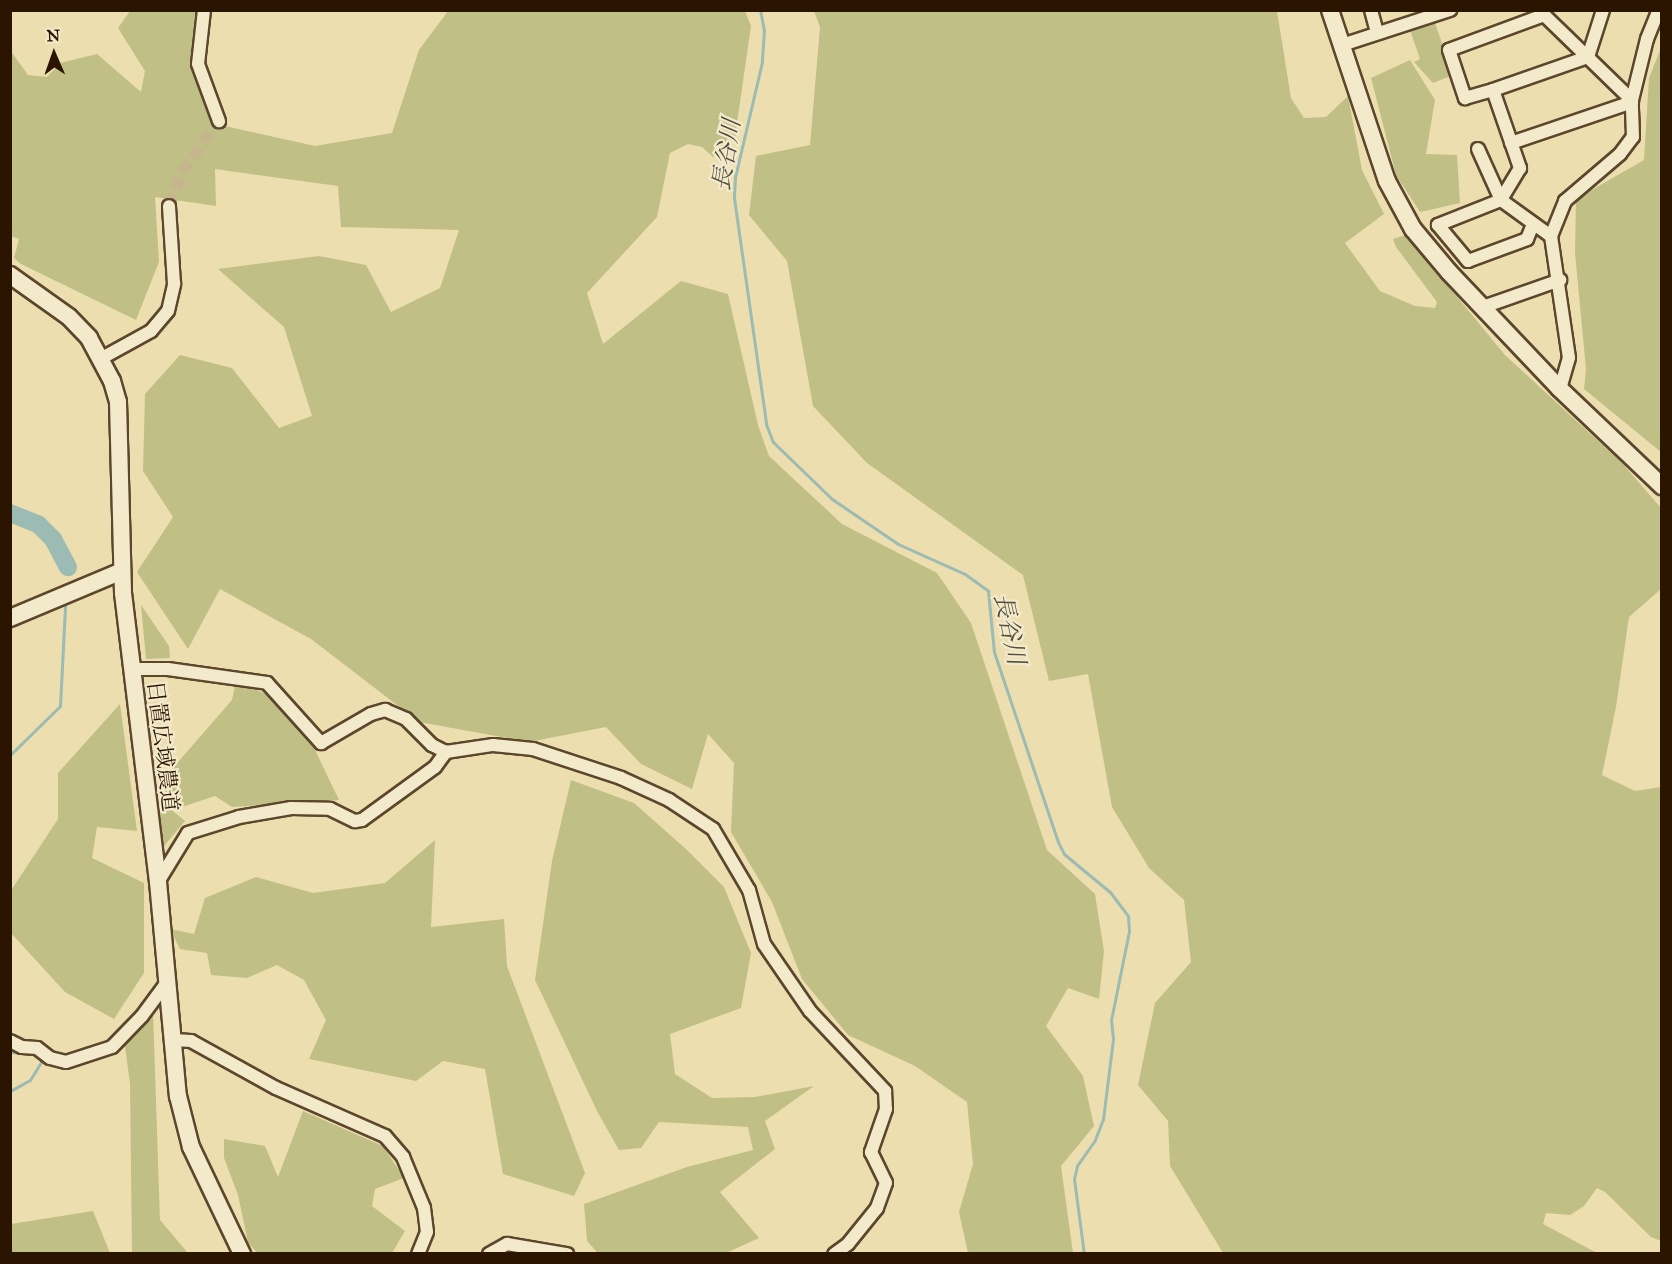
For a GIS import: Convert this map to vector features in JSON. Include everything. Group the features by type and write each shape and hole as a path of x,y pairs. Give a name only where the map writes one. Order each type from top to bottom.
{"street":[{"path":"204,10 198,64 219,121"},
{"path":"1330,10 1362,111 1399,205 1434,255 1560,389 1662,486"},
{"path":"1371,10 1377,33"},
{"path":"1342,45 1450,10"},
{"path":"1588,57 1603,10"},
{"path":"1560,389 1569,358 1560,280 1551,236 1565,201 1620,154 1633,137 1632,101 1647,39 1659,10"},
{"path":"1588,57 1465,98 1449,50 1542,13 1588,57 1632,101"},
{"path":"1493,90 1520,168 1501,200 1438,225 1468,261 1527,239 1533,224"},
{"path":"1511,143 1632,101"},
{"path":"1478,149 1501,200 1551,236"},
{"path":"102,357 151,331 168,311 174,284 169,206"},
{"name":"日置広域農道","path":"10,275 69,316 102,357 118,409 122,571 130,669 158,882 182,1121 242,1254"},
{"path":"1483,307 1560,280"},
{"path":"10,618 122,571"},
{"path":"130,669 168,669 267,683 321,743 371,714 385,710 406,719 432,745 447,752 511,745 569,759 669,800 713,829 749,890 764,944 810,1011 885,1091 886,1109 872,1152 886,1183 878,1208 848,1244 834,1254"},
{"path":"158,882 188,833 239,817 291,808 330,809 355,821 362,820 435,767 447,752"},
{"path":"10,1041 37,1048 50,1058 66,1062 112,1047 142,1016 168,981"},
{"path":"174,1040 191,1041 276,1088 385,1136 403,1157 424,1208 427,1232 418,1254"},
{"path":"489,1254 507,1244 567,1254"}],"shaded area":[{"path":"130,11 197,11 193,69 216,124 315,146 392,133 419,50 448,11 745,11 751,26 735,137 713,157 702,147 688,144 670,153 657,217 587,293 603,344 681,281 728,294 758,425 769,456 842,524 937,573 971,623 1047,850 1095,894 1104,951 1099,999 1068,988 1046,1026 1083,1076 1094,1126 1061,1166 1073,1253 968,1253 959,1212 973,1164 967,1102 915,1066 848,1035 802,979 772,902 731,832 734,763 708,734 692,789 641,764 606,727 529,742 419,722 311,639 220,589 188,649 137,572 173,517 143,471 145,394 180,355 232,368 279,428 312,416 284,327 218,269 319,256 366,265 391,312 440,288 459,230 341,227 338,186 215,169 216,206 155,197 159,262 136,320 21,264 14,258 19,239 10,236 10,50 28,75 47,77 60,63 97,54 141,92 145,71 118,28"},
{"path":"814,11 1277,11 1291,98 1304,118 1326,117 1348,96 1362,170 1384,214 1345,243 1380,291 1415,306 1435,308 1437,302 1396,247 1393,239 1406,235 1505,355 1622,463 1661,508 1661,589 1629,617 1616,707 1602,775 1635,791 1661,787 1661,1241 1651,1237 1605,1192 1597,1188 1584,1206 1570,1215 1546,1213 1543,1224 1597,1253 1223,1253 1170,1166 1168,1121 1138,1085 1155,1003 1191,962 1184,900 1149,868 1112,807 1088,674 1049,681 1023,575 867,463 813,406 787,261 749,215 756,156 810,145 820,27"},
{"path":"1435,23 1453,75 1433,83 1414,62 1420,59 1410,30"},
{"path":"1661,48 1661,452 1584,389 1586,369 1575,253 1576,199 1644,160 1649,78"},
{"path":"1410,60 1435,100 1426,154 1457,155 1460,203 1420,212 1396,175 1371,78"},
{"path":"141,605 169,646 170,658 146,659"},
{"path":"236,681 294,706 339,800 232,807 215,796 182,807 158,785 232,700"},
{"path":"120,704 137,831 97,827 92,858 144,883 144,973 114,1019 65,992 11,933 10,892 58,819 58,773"},
{"path":"571,780 634,803 686,849 724,887 751,953 741,1008 670,1034 675,1074 712,1098 755,1097 814,1086 765,1121 775,1149 720,1192 759,1238 726,1253 598,1253 587,1241 584,1204 687,1167 753,1150 748,1127 659,1122 641,1148 619,1150 598,1113 535,980 552,861"},
{"path":"158,799 185,821 164,846"},
{"path":"435,840 431,927 504,919 507,966 585,1173 574,1196 503,1174 485,1069 443,1061 416,1081 309,1059 326,1020 304,980 277,965 247,978 211,975 207,953 180,949 170,929 194,934 205,898 256,877 313,893 385,883"},
{"path":"153,1011 160,1220 188,1253 132,1253 130,1084 124,1039"},
{"path":"303,1111 383,1146 404,1178 375,1189 372,1206 405,1231 392,1253 257,1253 248,1242 238,1195 224,1158 224,1139 265,1146 278,1177"},
{"path":"93,1211 110,1253 11,1253 11,1224"}],"waterway":[{"name":"長谷川","path":"760,10 764,30 762,62 735,177 734,198 766,424 773,442 832,499 898,544 965,574 988,591 994,652 1058,842 1064,854 1110,892 1128,916 1129,931 1111,1020 1113,1039 1103,1119 1095,1140 1077,1166 1074,1179 1084,1254"},
{"path":"10,513 39,525 53,539 68,567"},
{"path":"10,755 60,706 65,606"},
{"path":"10,1052 36,1054 43,1059 30,1080 10,1091"}],"tunnel":[{"path":"169,206 182,172 219,121"}]}
